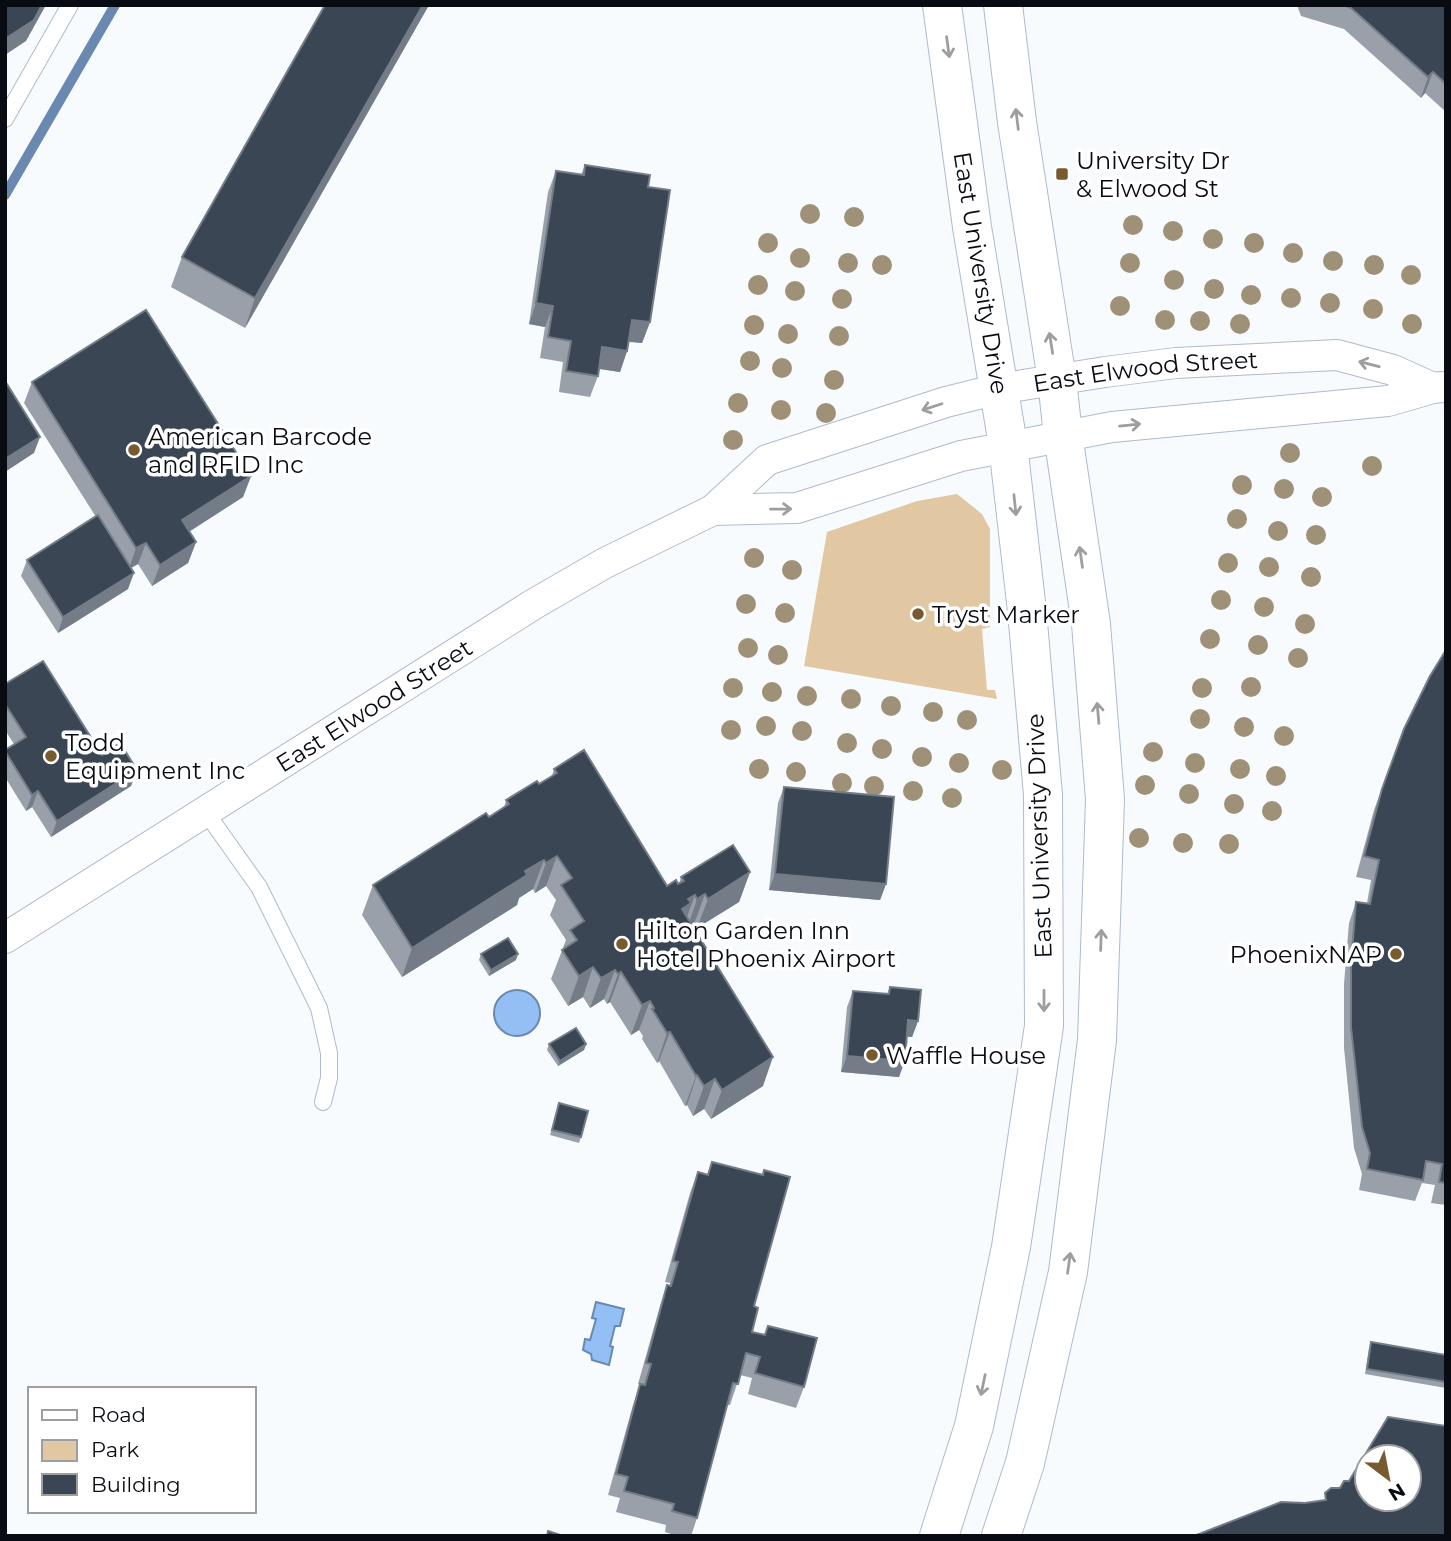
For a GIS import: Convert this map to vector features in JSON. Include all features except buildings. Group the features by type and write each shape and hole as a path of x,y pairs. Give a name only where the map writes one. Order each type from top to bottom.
{"main road":[{"name":"East University Drive","path":"939,1536 974,1426 1011,1247 1044,1026 1043,795 1027,611 1008,445 972,227 942,5"},
{"path":"1001,1536 1025,1463 1068,1272 1097,1040 1105,799 1091,624 1017,122 1003,5"}],"street":[{"name":"East Elwood Street","path":"5,938 534,604 605,563 713,510 767,460 946,402 998,389 1176,363 1337,355 1392,370 1439,387"},
{"name":"East Elwood Street","path":"713,510 797,508 961,456 1063,435 1166,421 1388,401 1439,387"}],"lane":[{"path":"5,119 70,5"},
{"path":"205,811 259,887 319,1009 329,1053 329,1077 323,1102"}],"green space":[{"path":"957,494 982,514 990,529 990,627 982,629 987,690 995,690 997,699 804,666 827,532 917,501"}],"water":[{"path":"517,990 533,997 540,1013 533,1029 517,1036 501,1029 494,1013 501,997"},
{"path":"596,1302 624,1309 620,1326 615,1326 609,1365 592,1360 591,1354 583,1350 585,1339 590,1340 596,1319 592,1318"}],"waterway":[{"path":"5,195 115,5"}],"place":[{"name":"University Dr & Elwood St","path":"1062,174"},
{"name":"American Barcode and RFID Inc","path":"134,450"},
{"name":"Tryst Marker","path":"918,614"},
{"name":"Todd Equipment Inc","path":"51,756"},
{"name":"Hilton Garden Inn Hotel Phoenix Airport","path":"622,944"},
{"name":"PhoenixNAP","path":"1396,954"},
{"name":"Waffle House","path":"872,1055"}]}
